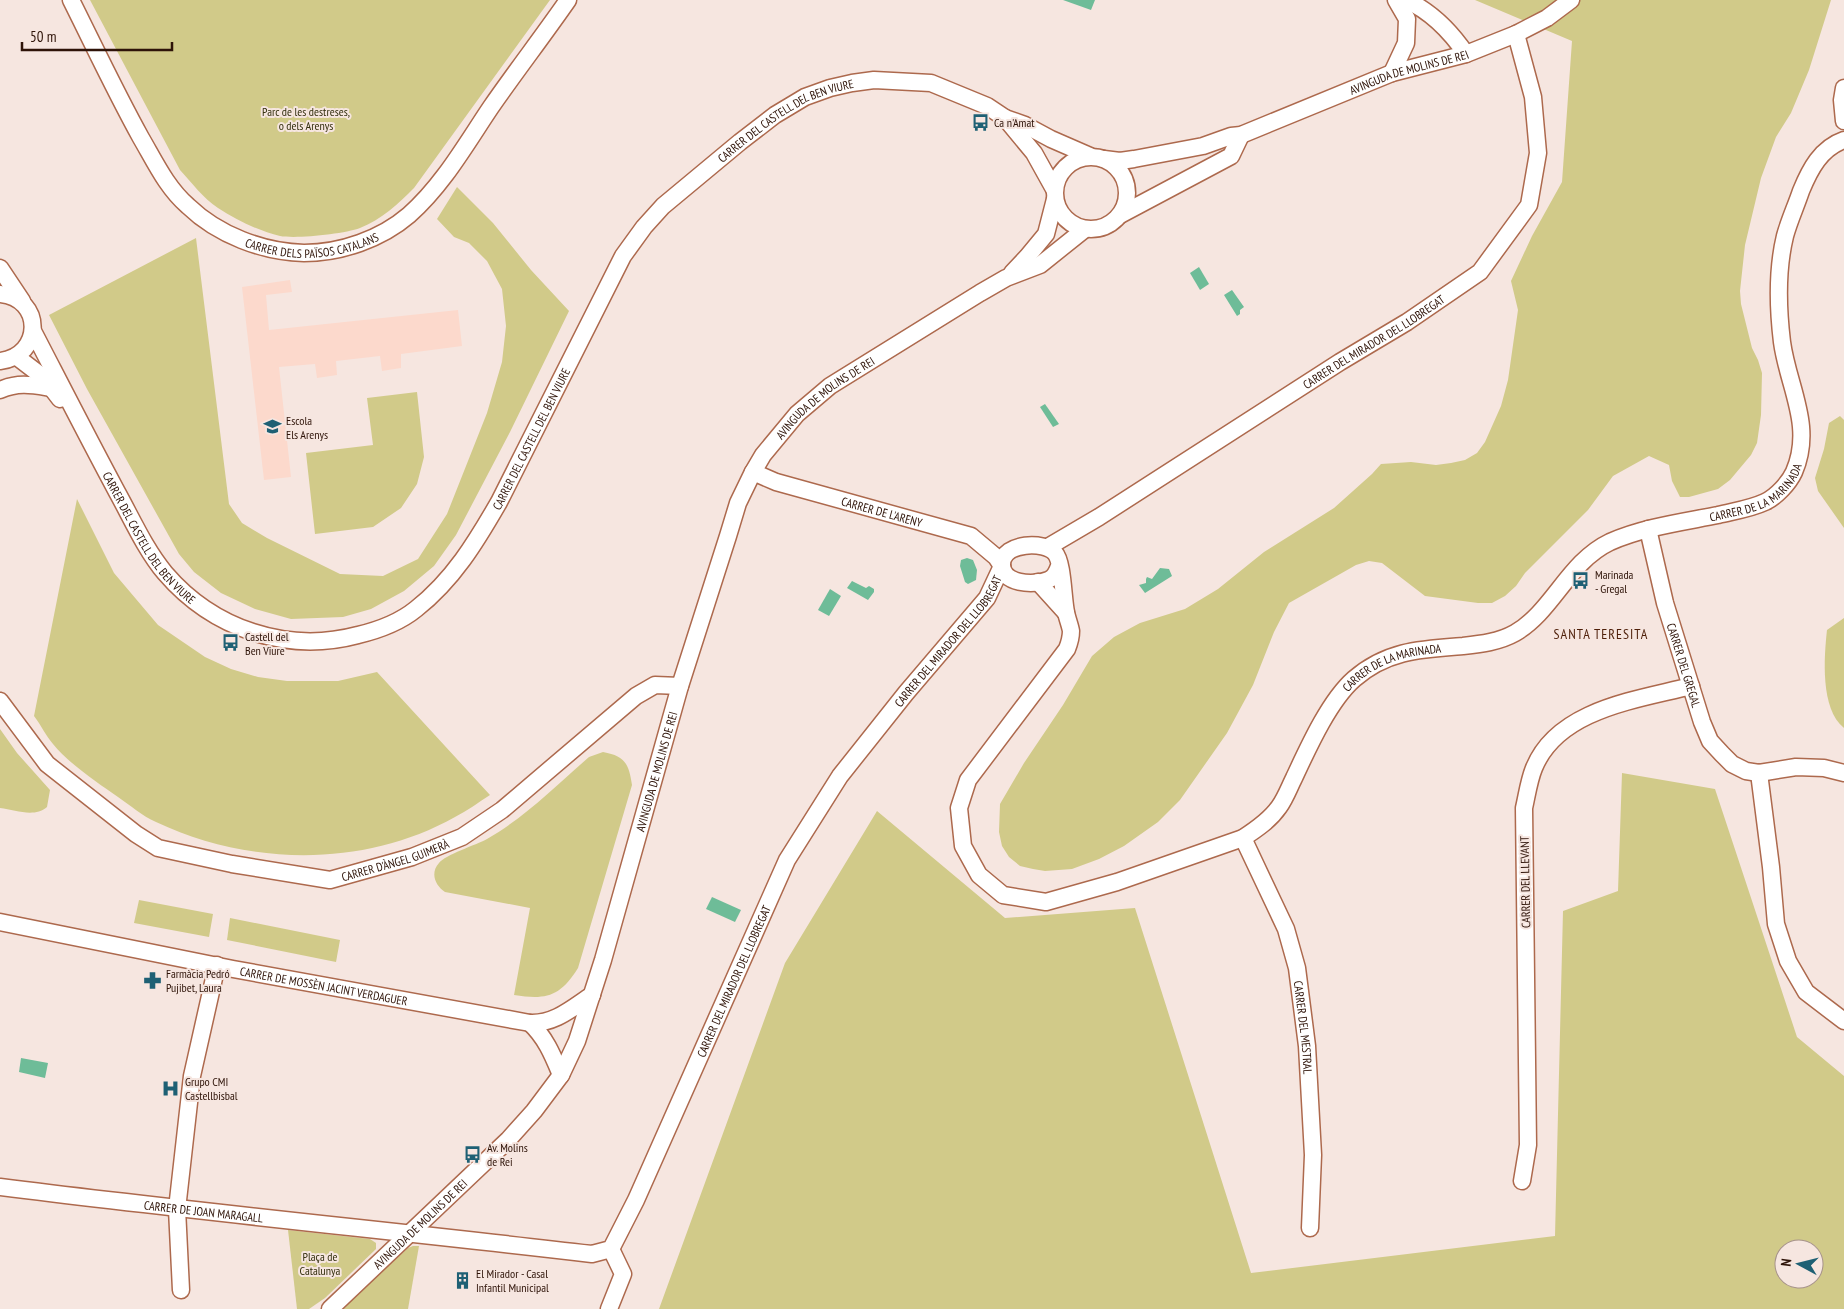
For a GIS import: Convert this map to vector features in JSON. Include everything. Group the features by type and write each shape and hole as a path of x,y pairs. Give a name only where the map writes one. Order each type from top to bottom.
{"street":[{"name":"CARRER DELS PAÏSOS CATALANS","path":"70,0 125,108 161,172 187,206 206,222 242,240 266,248 295,253 320,253 358,244 386,232 410,214 447,173 568,0"},
{"path":"1392,73 1406,42 1407,19 1396,0"},
{"path":"1406,0 1432,16 1458,42 1466,54"},
{"name":"AVINGUDA DE MOLINS DE REI","path":"1097,158 1120,161 1134,159 1204,146 1231,136 1241,135 1392,73 1466,54 1516,34 1547,18 1570,0"},
{"name":"CARRER DEL MIRADOR DEL LLOBREGAT","path":"1048,548 1340,362 1407,322 1480,272 1529,205 1538,153 1533,97 1516,34"},
{"name":"CARRER DEL CASTELL DEL BEN VIURE","path":"23,303 32,316 33,331 80,424 151,555 184,593 219,618 238,627 275,639 320,642 340,640 392,624 415,610 442,586 463,560 499,502 624,256 644,227 663,206 775,115 805,98 830,88 874,80 931,83 988,106 1005,118 1034,153 1055,194"},
{"path":"1844,88 1842,100 1844,121"},
{"name":"CARRER DEL CASTELL DEL BEN VIURE","path":"1005,118 1026,125 1051,139 1097,158"},
{"path":"1120,214 1232,156 1241,135"},
{"name":"CARRER DE LA MARINADA","path":"1059,566 1066,613 1071,631 1068,649 968,780 959,808 963,846 979,875 1003,895 1046,902 1117,882 1243,838 1262,826 1279,807 1334,700 1353,679 1365,670 1390,656 1410,650 1482,644 1499,640 1530,622 1568,576 1582,561 1599,548 1648,529 1743,509 1767,501 1783,487 1794,473 1800,447 1802,423 1782,341 1780,301 1785,238 1809,172 1827,149 1834,143 1844,140"},
{"path":"1097,158 1114,164 1126,183 1127,194 1125,205 1120,214 1110,224 1098,228 1085,229 1065,219 1059,210 1055,194 1058,177 1066,166 1077,159 1097,158"},
{"name":"AVINGUDA DE MOLINS DE REI","path":"1006,278 1027,258 1046,234 1055,194"},
{"name":"AVINGUDA DE MOLINS DE REI","path":"333,1305 508,1140 562,1075 577,1041 592,994 632,860 680,686 738,503 753,472 775,439 797,414 830,386 1006,278 1040,265 1085,229"},
{"path":"0,268 23,303"},
{"path":"0,294 10,295 23,303"},
{"path":"6,361 28,346 33,331"},
{"name":"CARRER DEL CASTELL DEL BEN VIURE","path":"6,361 43,377 80,424"},
{"path":"0,390 11,385 28,384 52,388"},
{"name":"CARRER DE L'ARENY","path":"753,472 776,482 971,536 996,557 1002,566"},
{"name":"CARRER DEL GREGAL","path":"1648,529 1666,603 1690,686 1710,741 1732,764 1746,771 1759,773 1796,767 1824,768 1844,773"},
{"path":"1015,547 1048,548 1056,554 1059,566 1054,577 1038,582 1021,582 1009,579 1005,574 1002,566 1003,557 1015,547"},
{"name":"CARRER DEL MIRADOR DEL LLOBREGAT","path":"611,1248 636,1200 787,860 840,776 906,693 987,598 1002,566"},
{"path":"1038,582 1066,613"},
{"name":"CARRER D'ÀNGEL GUIMERÀ","path":"0,701 47,764 136,834 158,848 232,864 330,880 412,857 462,837 502,810 636,696 655,685 680,686"},
{"name":"CARRER DEL LLEVANT","path":"1522,1181 1528,1144 1524,808 1534,767 1545,749 1565,729 1585,716 1690,686"},
{"path":"1759,773 1776,924 1788,961 1806,992 1844,1021"},
{"name":"CARRER DEL MESTRAL","path":"1243,838 1286,928 1296,968 1308,1046 1313,1154 1310,1228"},
{"name":"CARRER DE MOSSÈN JACINT VERDAGUER","path":"0,922 216,965 530,1023 540,1024 559,1018 592,994"},
{"path":"181,1290 177,1209 192,1076 216,965"},
{"path":"530,1023 540,1032 552,1052 562,1075"},
{"name":"CARRER DE JOAN MARAGALL","path":"0,1187 177,1209 408,1233"},
{"path":"408,1233 592,1254 611,1248 623,1274 608,1309"}],"shaded area":[{"path":"1063,0 1095,0 1091,10"},
{"path":"1199,267 1209,284 1200,290 1190,273"},
{"name":"Escola Els Arenys","path":"290,280 292,292 266,295 269,330 458,310 462,346 401,354 401,368 382,371 380,356 336,361 337,375 317,378 315,364 279,367 291,477 264,480 242,287"},
{"path":"1232,290 1244,307 1237,316 1224,295"},
{"path":"1045,404 1059,424 1053,427 1040,407"},
{"path":"967,558 973,560 977,570 976,580 968,584 965,582 960,566 961,560"},
{"path":"1160,568 1169,569 1172,576 1145,593 1139,585 1146,583 1147,577 1152,579"},
{"path":"852,581 866,588 869,586 874,589 868,600 847,588"},
{"path":"830,589 841,596 829,616 818,610"},
{"path":"712,897 741,910 735,922 706,909"},
{"path":"21,1058 48,1063 45,1078 19,1072"}],"green space":[{"name":"Parc de les destreses, o dels Arenys","path":"90,0 550,0 414,188 389,211 368,225 353,230 332,234 287,237 272,234 232,217 207,200 180,170"},
{"path":"1475,0 1831,0 1809,70 1791,113 1776,137 1761,178 1745,245 1740,291 1741,304 1752,348 1762,373 1761,415 1757,443 1751,455 1730,480 1718,489 1689,497 1680,497 1672,481 1669,465 1649,456 1613,476 1588,510 1525,573 1516,586 1505,596 1492,603 1425,596 1382,563 1369,561 1356,565 1289,603 1274,632 1253,685 1227,733 1180,800 1158,822 1124,846 1099,859 1072,869 1045,871 1020,866 1009,857 1002,846 999,832 1000,804 1092,656 1114,637 1140,623 1185,609 1218,589 1264,552 1334,508 1381,464 1411,462 1436,465 1451,463 1465,460 1477,453 1485,442 1501,406 1508,380 1518,310 1511,281 1532,236 1562,182 1572,41"},
{"path":"457,187 493,223 531,270 569,311 510,432 456,535 434,566 404,591 371,609 343,617 291,619 255,609 221,593 194,572 179,554 87,389 49,315 196,238 229,504 242,523 267,538 340,574 383,576 418,559 447,514 487,413 502,362 506,326 502,289 487,261 469,243 454,237 437,219"},
{"path":"417,392 424,457 417,484 401,508 373,527 315,534 306,453 373,445 367,398"},
{"path":"1840,416 1844,420 1844,528 1818,491 1815,478 1824,449 1829,423"},
{"path":"77,499 114,573 158,625 205,657 231,669 258,677 287,681 338,681 377,672 490,795 459,815 420,834 383,845 345,853 306,855 267,853 229,847 192,837 141,814 59,751 50,741 34,716"},
{"path":"1844,618 1844,728 1836,719 1827,696 1825,654 1827,630"},
{"path":"0,729 17,753 50,790 47,807 42,810 31,813 0,808"},
{"path":"603,752 616,756 625,762 632,785 578,968 565,985 551,994 535,997 514,995 530,908 445,892 436,882 434,875 436,867 442,860 454,853 501,831 540,801 589,757"},
{"path":"1622,773 1715,789 1797,1037 1844,1076 1844,1309 659,1309 785,963 877,811 1005,918 1135,908 1251,1273 1555,1236 1563,911 1618,891"},
{"path":"139,900 213,914 209,937 134,923"},
{"path":"230,918 340,940 336,962 227,940"},
{"name":"Plaça de Catalunya","path":"288,1230 370,1239 376,1243 376,1249 325,1298 309,1309 297,1309"},
{"name":"Plaça de Catalunya","path":"419,1246 408,1309 341,1309 408,1248"}],"place":[{"name":"Ca n'Amat","path":"980,122"},
{"name":"Escola Els Arenys","path":"272,427"},
{"name":"Marinada - Gregal","path":"1581,581"},
{"name":"Castell del Ben Viure","path":"231,643"},
{"name":"Farmàcia Pedró Pujibet, Laura","path":"152,980"},
{"name":"Grupo CMI Castellbisbal","path":"171,1088"},
{"name":"Av. Molins de Rei","path":"473,1154"},
{"name":"El Mirador - Casal Infantil Municipal","path":"462,1280"}],"district":[{"name":"SANTA TERESITA","path":"1601,634"}]}
